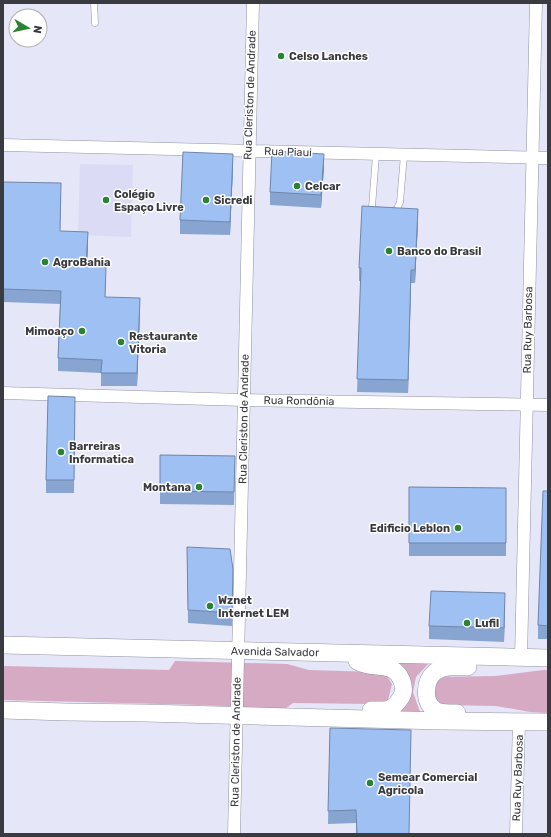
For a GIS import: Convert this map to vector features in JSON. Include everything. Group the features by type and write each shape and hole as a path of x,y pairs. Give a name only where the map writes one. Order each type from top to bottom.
{"main road":[{"name":"Avenida Salvador","path":"3,645 548,658"},
{"path":"343,653 366,665 386,667 394,670 399,675 403,686 402,697 395,706 387,710 369,710 350,718"},
{"path":"485,722 475,716 436,711 430,704 426,695 428,681 435,672 448,667 474,667 482,664 491,657"},
{"path":"3,710 485,722 548,722"}],"street":[{"name":"Rua Cleriston de Andrade","path":"234,834 253,3"},
{"name":"Rua Ruy Barbosa","path":"521,658 536,3"},
{"name":"Rua Piaui","path":"3,145 548,158"},
{"name":"Rua Rondônia","path":"3,393 244,400 548,405"},
{"name":"Rua Ruy Barbosa","path":"516,834 519,722"}],"lane":[{"path":"94,3 95,23"},
{"path":"376,155 373,210 395,211 400,202 404,155"}],"shaded area":[{"name":"Colégio Espaço Livre","path":"80,164 133,165 131,237 78,235"},
{"path":"175,661 287,664 309,670 376,672 385,673 392,684 388,700 372,704 293,703 285,709 201,705 3,700 3,666 169,670"},
{"path":"394,661 430,662 416,677 413,692 420,712 401,711 408,695"},
{"path":"548,670 548,713 530,712 496,706 442,705 432,695 438,677 495,676"}],"building":[{"name":"Celcar","path":"272,151 324,154 321,195 270,192"},
{"name":"Sicredi","path":"183,152 233,154 230,222 180,220"},
{"path":"3,182 61,183 60,231 88,232 86,266 106,267 105,297 140,298 137,373 101,373 102,360 58,358 61,291 3,289"},
{"path":"362,206 418,209 415,270 411,270 408,380 357,379 361,268 359,268"},
{"name":"Barreiras Informatica","path":"48,396 75,397 74,480 46,480"},
{"name":"Montana","path":"160,455 235,456 234,492 160,491"},
{"name":"Edificio Leblon","path":"409,487 506,488 506,543 409,543"},
{"path":"543,491 548,491 548,626 538,625"},
{"name":"Wznet Internet LEM","path":"187,547 230,549 233,569 232,613 188,610"},
{"name":"Lufil","path":"431,591 505,593 504,628 429,626"},
{"name":"Semear Comercial Agricola","path":"330,728 411,730 409,834 357,834 356,810 328,811"}],"place":[{"name":"Celso Lanches","path":"281,56"},
{"name":"Celcar","path":"297,186"},
{"name":"Colégio Espaço Livre","path":"106,200"},
{"name":"Sicredi","path":"206,200"},
{"name":"Banco do Brasil","path":"389,251"},
{"name":"AgroBahia","path":"45,262"},
{"name":"Mimoaço","path":"82,331"},
{"name":"Restaurante Vitoria","path":"121,342"},
{"name":"Barreiras Informatica","path":"61,452"},
{"name":"Montana","path":"199,487"},
{"name":"Edificio Leblon","path":"458,528"},
{"name":"Wznet Internet LEM","path":"210,606"},
{"name":"Lufil","path":"467,623"},
{"name":"Semear Comercial Agricola","path":"370,783"}]}
